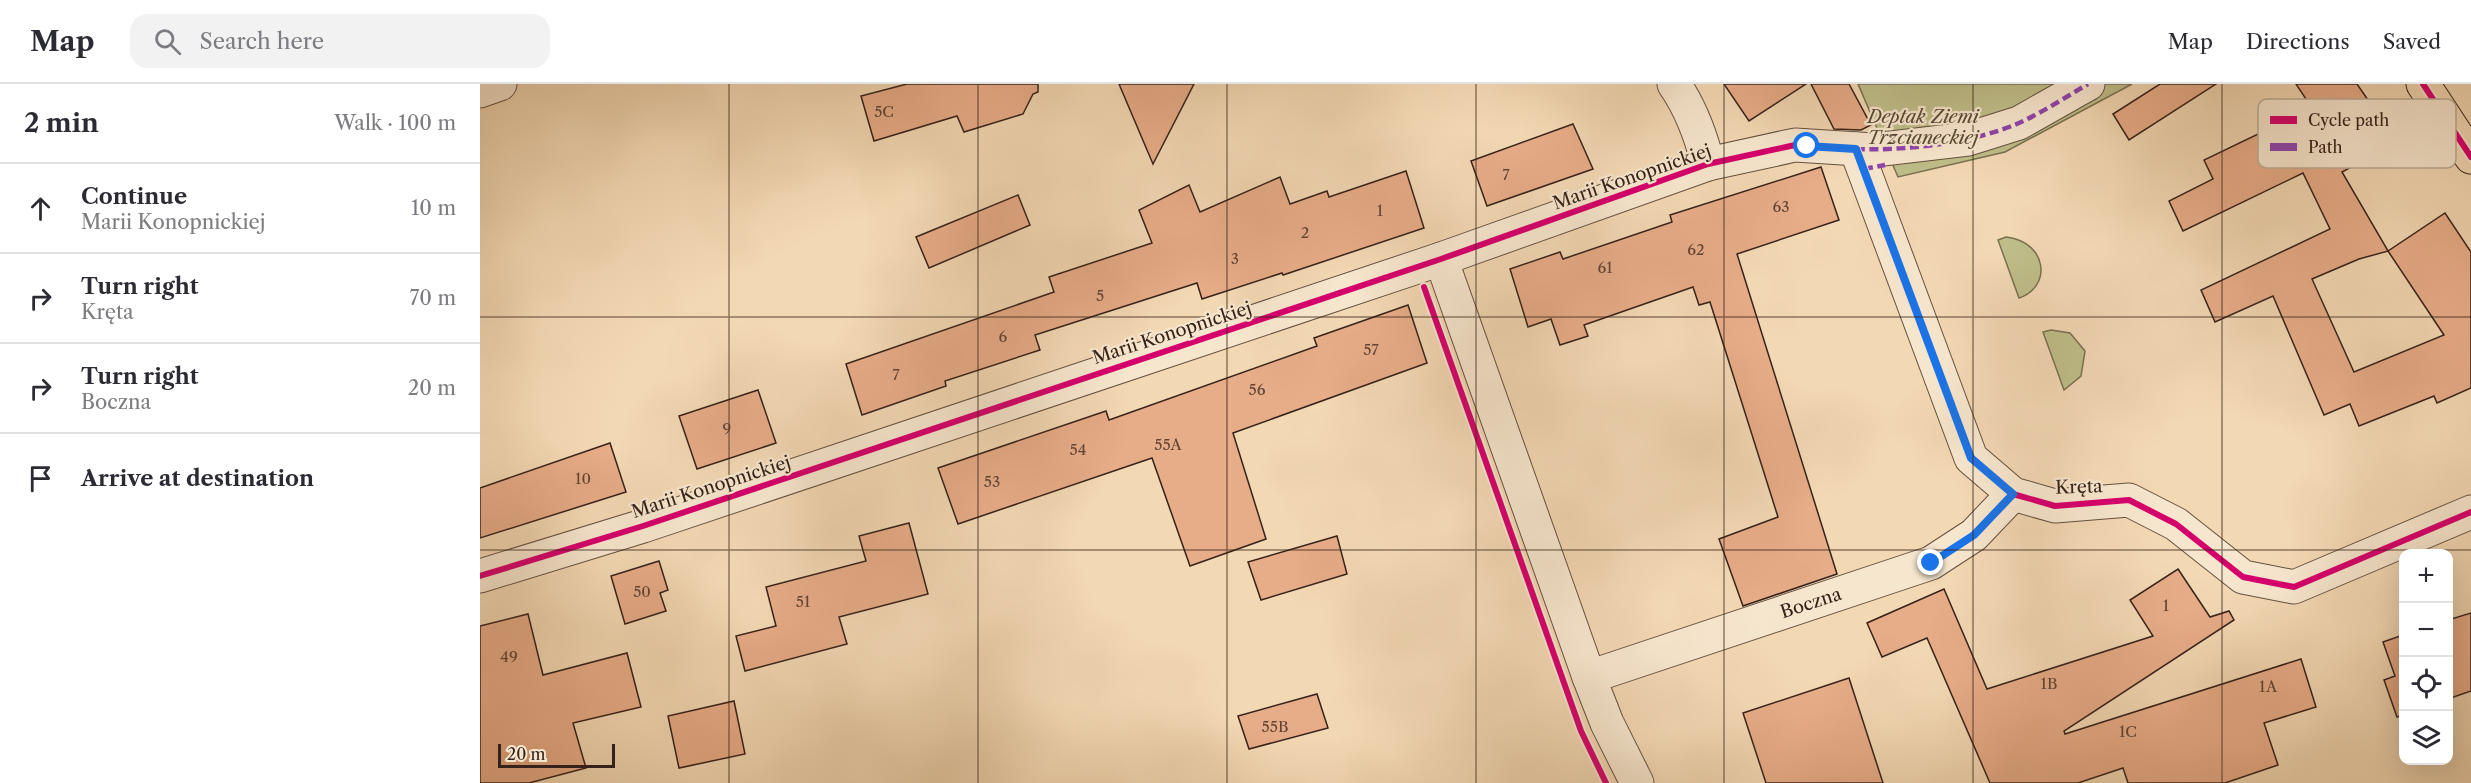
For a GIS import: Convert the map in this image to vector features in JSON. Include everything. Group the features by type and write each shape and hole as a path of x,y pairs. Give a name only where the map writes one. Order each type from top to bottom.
{"main road":[{"path":"2423,84 2433,99"},
{"path":"2456,134 2471,157"}],"street":[{"path":"480,91 500,84"},
{"path":"1674,84 1682,96 1703,145 1708,164"},
{"name":"Marii Konopnickiej","path":"480,576 643,526 1441,259 1708,164 1795,145 1860,159 1889,148 1968,139 2019,123 2088,84"},
{"name":"Kręta","path":"1860,159 1971,458 2013,494 2055,506 2129,500 2175,524 2243,577 2294,587 2471,512"},
{"path":"1441,259 1589,677 1607,723 1637,783"},
{"name":"Boczna","path":"1589,677 1931,563 1974,535 2013,494"}],"green space":[{"name":"Deptak Ziemi Trzcianeckiej","path":"1858,84 2132,84 2005,152 1898,177"},
{"path":"2006,237 2030,247 2041,265 2037,285 2019,298 1998,240"},
{"path":"2051,330 2070,333 2085,351 2081,376 2064,390 2043,332"}],"building":[{"path":"907,84 1038,84 1038,92 1033,94 1023,114 964,132 957,116 874,141 861,96"},
{"path":"1119,84 1194,84 1153,164"},
{"path":"1724,84 1806,84 1749,121"},
{"path":"1811,84 1849,84 1871,125 1861,130 1834,129"},
{"path":"2160,84 2216,84 2129,140 2113,114"},
{"path":"2296,84 2357,84 2367,99 2306,99"},
{"path":"1573,124 1593,169 1487,206 1471,161"},
{"path":"2258,134 2258,168 2349,168 2342,172 2388,251 2445,213 2471,252 2471,388 2437,403 2434,396 2359,426 2350,404 2324,415 2273,296 2215,322 2201,290 2330,229 2303,173 2183,231 2169,201 2213,179 2204,160","holes":["2388,251 2444,335 2354,372 2312,279 2359,259"]},
{"path":"1821,167 1839,220 1737,254 1837,574 1743,606 1719,539 1778,517 1710,302 1699,305 1693,287 1584,325 1588,336 1560,345 1551,319 1528,327 1510,269 1560,252 1563,259 1672,222 1670,215"},
{"path":"1406,171 1424,228 1283,275 1282,273 1202,299 1197,283 1035,335 1040,350 945,381 946,386 862,415 846,364 1054,292 1049,277 1152,243 1139,210 1189,185 1200,212 1280,177 1290,204 1327,191 1329,197"},
{"path":"1018,195 1030,225 929,268 916,237"},
{"path":"1408,305 1427,363 1233,433 1266,539 1190,566 1152,458 958,524 938,468 1106,411 1109,420 1317,346 1314,338"},
{"path":"758,390 776,443 697,469 679,416"},
{"path":"610,443 626,492 480,538 480,488"},
{"path":"909,523 928,594 839,617 847,644 745,671 736,636 776,626 766,587 866,561 859,536"},
{"path":"1337,536 1347,574 1261,600 1248,562"},
{"path":"659,561 668,590 660,593 666,611 625,624 611,576"},
{"path":"2178,569 2210,617 2229,611 2234,620 2064,731 2065,734 2301,659 2316,707 2264,723 2278,765 2225,783 2128,783 2123,768 2078,783 1990,783 1927,638 1882,657 1867,623 1944,589 1987,689 2153,636 2130,600"},
{"path":"2471,613 2471,691 2453,697 2453,657 2453,618"},
{"path":"528,614 543,675 627,653 641,707 573,723 586,768 529,783 480,783 480,626"},
{"path":"2399,636 2399,716 2397,717 2384,680 2395,676 2383,642"},
{"path":"1849,678 1883,783 1766,783 1743,713"},
{"path":"1317,694 1328,728 1249,749 1238,716"},
{"path":"734,701 745,754 679,768 668,716"}],"marked path":[{"path":"1856,149 1917,147 1981,136 2028,119 2088,84"},
{"path":"1864,169 1885,165"}],"cycle path":[{"path":"2423,84 2433,99"},
{"path":"2456,134 2471,157"},
{"path":"480,576 643,526 1441,259 1708,164 1795,145 1856,149 1971,458 2013,494 2055,506 2129,500 2176,524 2243,577 2294,587 2471,512"},
{"path":"1424,287 1581,731 1606,783"}],"route":[{"path":"1807,146 1856,149 1971,458 2013,494 1974,535 1931,563"}]}
